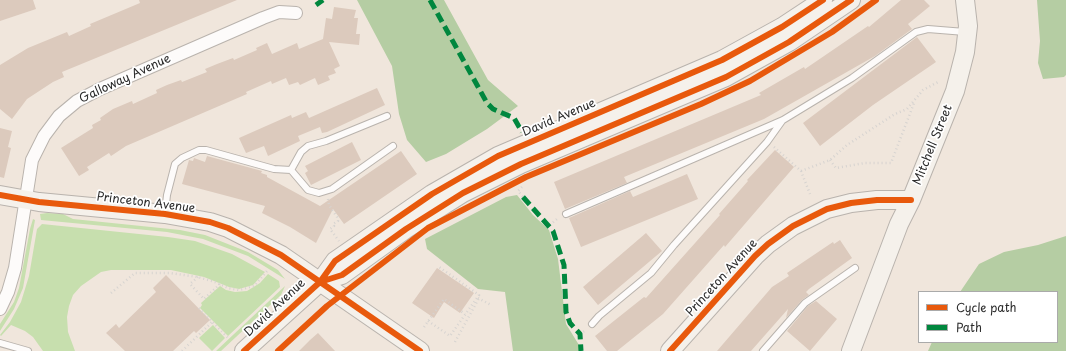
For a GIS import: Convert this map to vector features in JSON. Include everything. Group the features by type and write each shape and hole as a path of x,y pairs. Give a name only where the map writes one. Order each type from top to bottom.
{"main road":[{"name":"David Avenue","path":"244,351 320,282 336,261 377,230 471,170 524,145 722,60 782,27 823,0"},
{"name":"David Avenue","path":"320,282 342,275 406,229 463,193 521,164 726,77 789,42 852,0"},
{"name":"Mitchell Street","path":"852,351 899,224 911,200 955,91 961,72 967,32 965,0"},
{"name":"Princeton Avenue","path":"0,196 165,214 210,222 245,235 281,255 420,351"},
{"name":"Princeton Avenue","path":"670,351 755,256 792,226 827,209 851,203 878,200 911,200"}],"street":[{"name":"Galloway Avenue","path":"0,308 12,280 30,169 38,146 50,126 63,112 76,101 100,88 267,16 285,11 296,13"}],"lane":[{"path":"566,214 783,120 852,78 916,32 928,29 967,32"},
{"path":"291,170 301,152 308,146 326,142 387,116"},
{"path":"590,326 599,316 651,273 674,245 767,142 783,120"},
{"path":"165,214 167,195 173,169 182,158 193,152 206,150 274,169 291,170 308,190 319,193 332,189 393,146"},
{"path":"763,351 805,303 855,268"},
{"path":"0,343 28,351"}],"path":[{"path":"801,171 830,160 847,145 895,114 907,109 923,90 940,81"},
{"path":"830,160 836,168 866,163 891,163 914,102"},
{"path":"767,142 801,171 810,194"},
{"path":"522,187 518,191 523,197"},
{"path":"326,192 329,205 338,217 338,221 333,224 334,226 330,229 339,242"},
{"path":"550,225 556,219"},
{"path":"439,267 479,295 478,298 491,305"},
{"path":"111,293 135,273 170,273 198,277 228,288 244,290 254,286 267,271"},
{"path":"198,277 190,284 204,299 220,284"},
{"path":"455,342 478,298"},
{"path":"424,328 444,299 466,315"},
{"path":"199,308 228,338"},
{"path":"428,321 450,336 471,310"},
{"path":"182,351 212,322"},
{"path":"580,334 590,326"}],"green space":[{"path":"357,0 444,0 488,80 518,106 487,129 446,154 426,162 407,140 399,114 392,66"},
{"path":"1037,0 1066,0 1066,75 1064,77 1043,79 1038,63 1040,41"},
{"path":"517,195 533,215 549,230 558,259 566,324 579,345 579,351 513,351 505,292 478,289 427,249 425,239 506,197"},
{"path":"40,214 63,214 73,219 180,230 205,235 248,252 278,270 285,279 248,256 203,239 167,232 41,220"},
{"path":"33,219 35,220 23,288 14,309 0,331 0,324 14,302 19,288"},
{"path":"42,224 195,241 232,254 265,272 253,285 239,289 229,287 204,277 171,270 111,270 101,272 81,286 73,295 69,306 67,317 68,332 75,351 43,351 33,337 25,331 11,325 1,336 0,335 10,322 21,302 29,276 37,229"},
{"path":"1066,236 1066,351 928,351 932,343 1058,343 1058,291 961,291 979,264 1004,252 1038,245"},
{"path":"268,274 279,281 280,287 228,336 200,308 202,305 201,303 220,286 226,290 235,292 247,291 260,283"},
{"path":"285,286 281,295 221,351 216,351"},
{"path":"213,325 225,338 212,351 199,338"}],"building":[{"path":"0,0 33,0 36,9 0,21"},
{"path":"139,0 237,0 62,72 64,77 53,82 27,99 12,119 0,109 0,65 28,48 67,32 69,36 91,26 90,24 140,3"},
{"path":"901,0 924,0 930,6 908,24 912,29 875,56 764,119 624,177 627,183 565,209 554,182 761,95 759,93 804,67 805,69 868,26 869,27"},
{"path":"334,7 356,10 354,18 358,18 356,34 360,34 359,45 329,42 340,66 334,69 336,73 328,76 330,80 318,85 315,78 300,85 298,82 289,85 286,78 272,84 271,81 246,92 247,94 126,146 111,156 109,153 87,167 89,170 79,176 61,148 93,128 92,125 101,120 100,118 113,109 132,101 133,104 157,93 156,90 207,72 205,69 233,58 234,60 257,50 256,48 267,43 272,54 297,43 299,49 323,39 326,18 332,19"},
{"path":"917,37 936,62 873,105 820,146 803,123"},
{"path":"377,88 385,105 327,132 322,133 320,127 298,136 300,141 268,156 264,146 246,153 239,138 291,115 292,118 306,112 309,118"},
{"path":"0,128 12,131 8,147 11,148 4,178 0,177"},
{"path":"352,142 361,160 311,185 305,173 308,171 305,166"},
{"path":"775,150 794,167 725,247 724,245 663,314 617,351 607,351 595,336 644,297 646,298 720,215 719,214 748,181 747,180"},
{"path":"401,151 417,174 344,224 333,209 316,243 290,227 262,213 265,206 182,184 189,160 193,161 194,158 205,162 207,156 262,171 261,173 267,175 267,177 320,206"},
{"path":"687,174 698,199 581,247 569,218 630,191 633,197"},
{"path":"646,233 662,251 598,305 583,287"},
{"path":"840,240 852,258 809,289 806,292 809,295 802,300 786,318 788,309 751,351 717,351 772,287 789,276 787,273 833,242 834,244"},
{"path":"437,268 474,293 460,313 444,302 434,318 412,303"},
{"path":"166,275 210,320 196,333 194,331 173,351 125,351 106,333 116,324 119,328 156,292 153,288"},
{"path":"816,301 837,319 810,351 787,331 808,306"},
{"path":"318,333 335,351 299,351 310,340"}],"marked path":[{"path":"316,5 323,0"},
{"path":"430,0 487,103 493,109 514,118 522,132"},
{"path":"523,197 553,231 564,265 566,312 570,323 580,334 581,351"}],"cycle path":[{"path":"244,351 320,282 335,261 432,194 498,156 722,60 782,27 823,0"},
{"path":"320,282 342,275 406,229 463,193 521,164 726,77 789,42 851,0"},
{"path":"278,351 327,306 428,228 526,177 701,104 750,81 832,32 876,0"},
{"path":"0,195 39,202 165,214 210,222 228,228 281,255 420,351"},
{"path":"670,351 755,256 768,244 793,226 827,209 851,203 877,200 911,200"}]}
